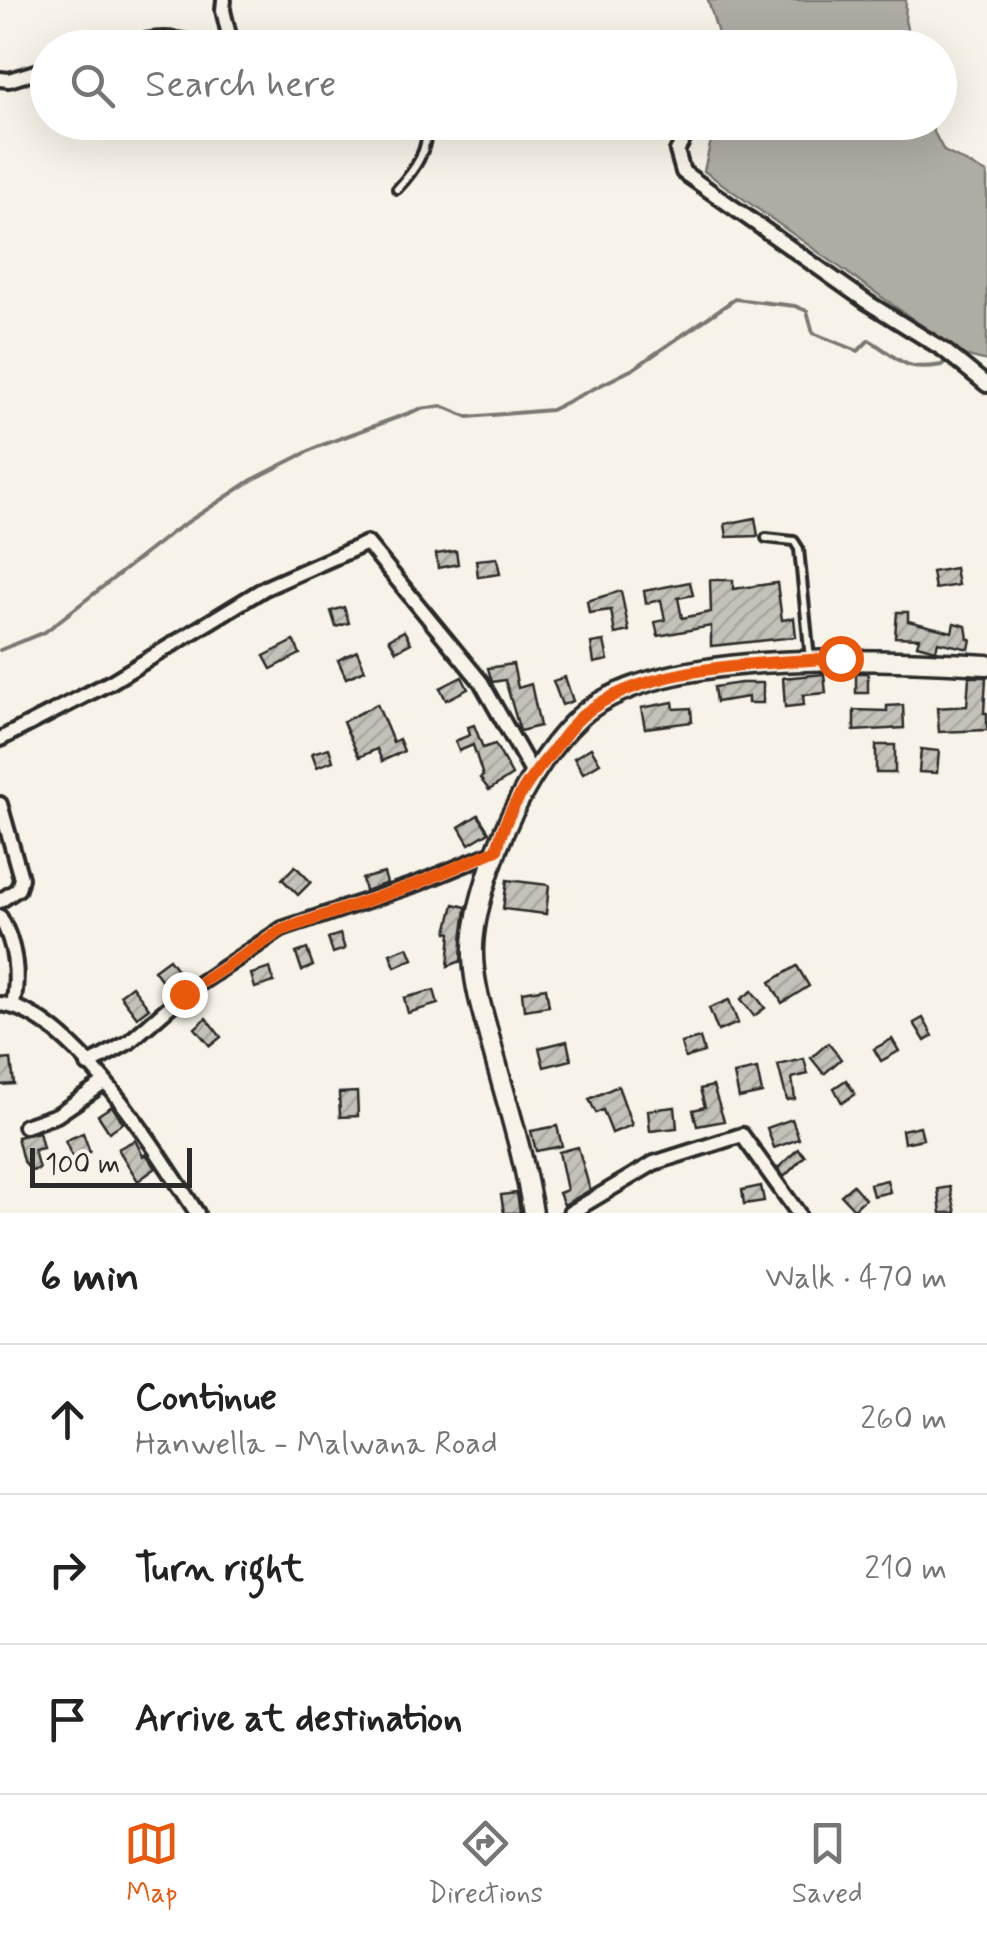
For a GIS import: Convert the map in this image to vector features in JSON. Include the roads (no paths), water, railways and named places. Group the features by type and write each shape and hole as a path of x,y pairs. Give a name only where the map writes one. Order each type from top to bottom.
{"street":[{"path":"224,0 228,30"},
{"path":"3,83 30,74"},
{"path":"682,140 677,150 683,172 868,302 944,350 987,385"},
{"path":"0,739 111,682 265,588 367,543 480,682 533,774"},
{"path":"533,1213 476,986 473,945 497,850 533,774 581,716 624,690 679,676 758,664 840,658 987,666"},
{"path":"0,804 21,878 18,889 0,901"},
{"path":"88,1064 129,1042 184,994 282,930 419,883 497,850"},
{"path":"0,917 12,939 16,990 6,1005 40,1016 88,1064 142,1127 196,1213"},
{"path":"25,1126 57,1115 104,1083"},
{"path":"570,1213 654,1163 742,1135 798,1213"}],"lane":[{"path":"396,189 413,172 424,140"},
{"path":"766,538 794,541 799,550 810,660"}],"waterway":[{"path":"0,650 45,632 174,531 252,480 317,447 420,409 442,406 468,417 551,410 633,369 735,299 795,306 807,311 813,333 858,351 869,340 910,365 942,365 948,356"}]}
